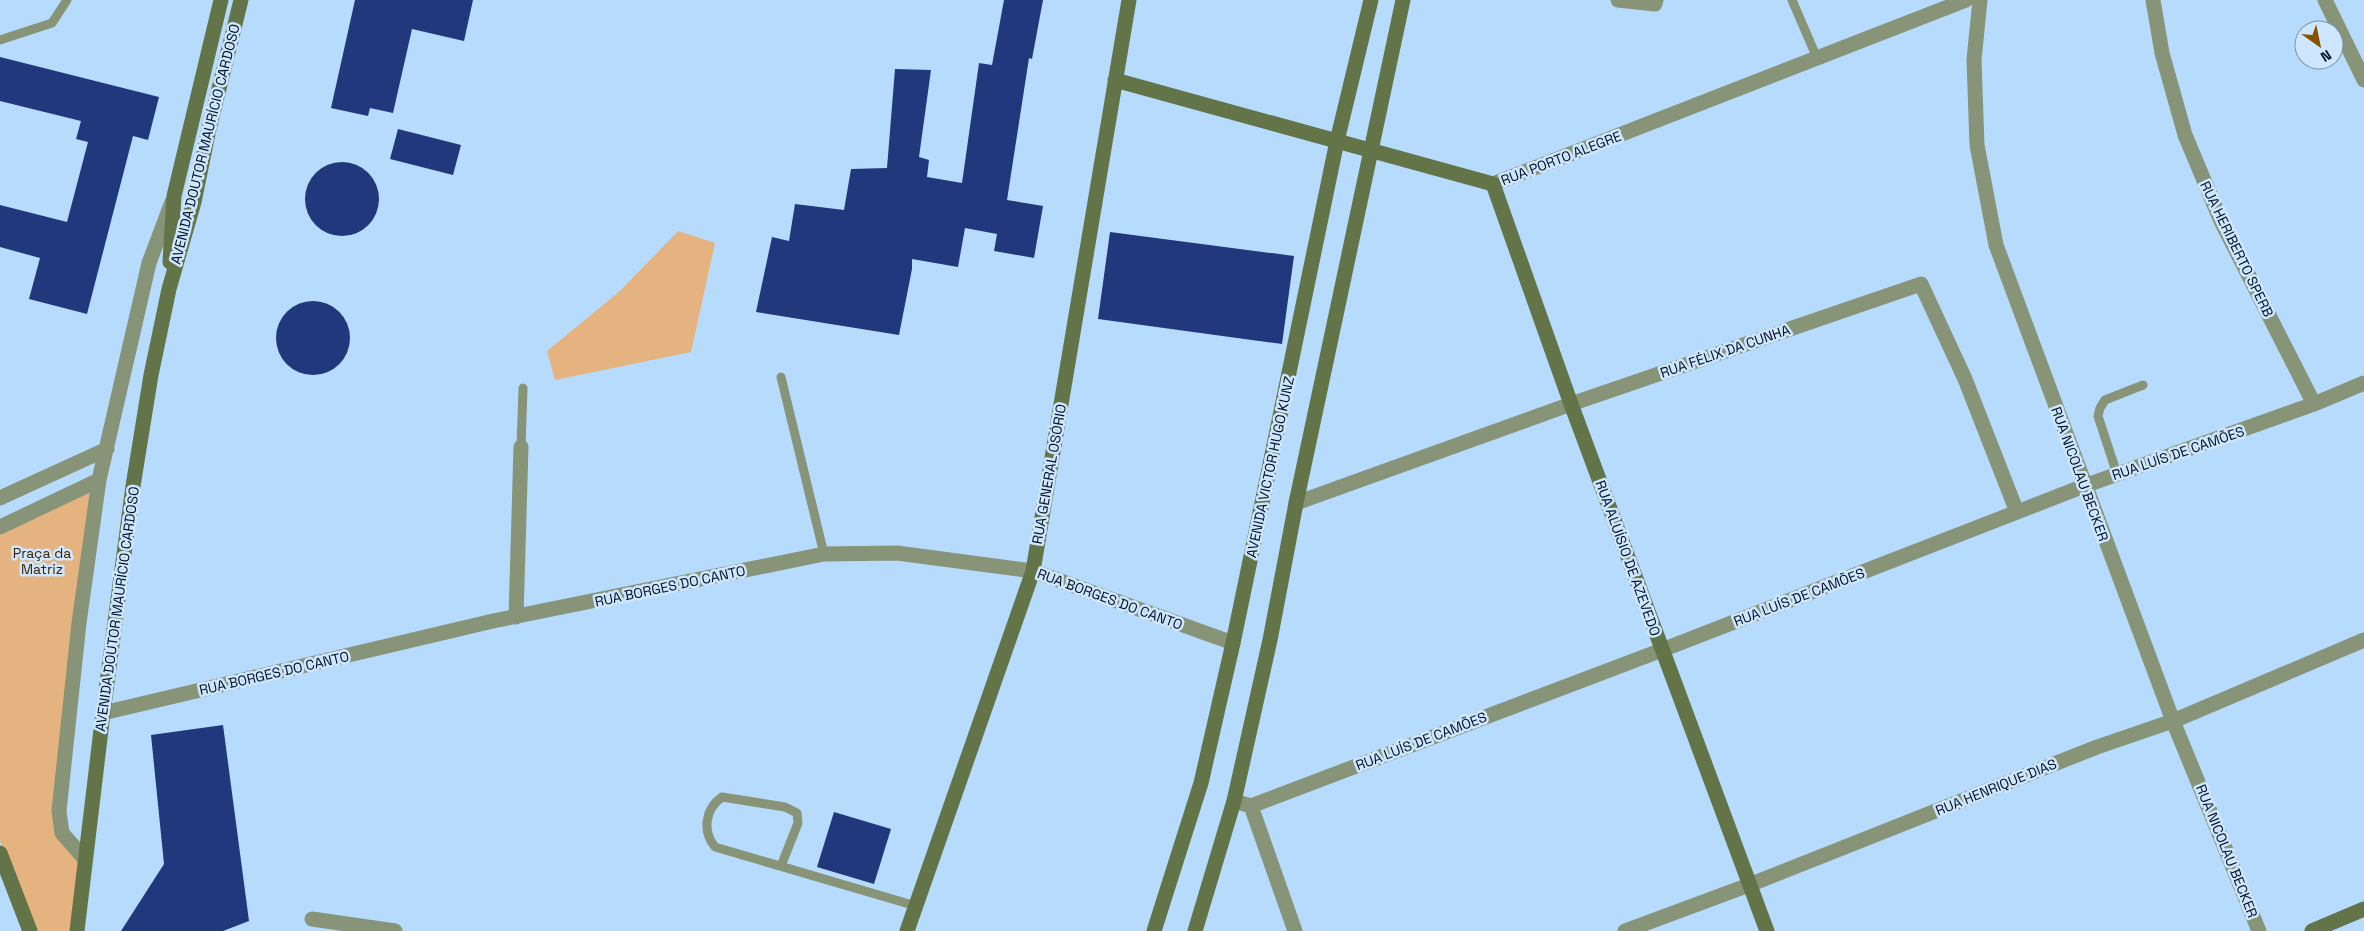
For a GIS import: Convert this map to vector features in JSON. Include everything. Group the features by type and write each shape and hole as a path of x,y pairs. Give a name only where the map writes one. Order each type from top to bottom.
{"main road":[{"name":"AVENIDA DOUTOR MAURÍCIO CARDOSO","path":"169,289 174,196 221,0"},
{"name":"AVENIDA DOUTOR MAURÍCIO CARDOSO","path":"77,931 84,858 103,713 151,375 169,289 194,202 241,0"},
{"name":"RUA GENERAL OSÓRIO","path":"907,931 1033,571 1129,0"},
{"name":"AVENIDA VICTOR HUGO KUNZ","path":"1154,931 1201,783 1233,644 1336,141 1371,0"},
{"path":"1195,931 1234,801 1270,640 1296,503 1403,0"},
{"path":"201,80 220,84"},
{"name":"RUA PORTO ALEGRE","path":"1115,80 1493,184"},
{"name":"RUA ALUÍSIO DE AZEVEDO","path":"1493,184 1571,404 1767,931"},
{"path":"0,853 30,931"},
{"path":"2312,931 2364,909"}],"street":[{"path":"1618,0 1655,2"},
{"name":"RUA PORTO ALEGRE","path":"1493,184 1966,0"},
{"name":"RUA NICOLAU BECKER","path":"1980,0 1974,60 1977,145 1996,244 2084,486 2173,722 2259,931"},
{"name":"RUA HERIBERTO SPERB","path":"2153,0 2162,53 2186,135 2221,221 2314,404"},
{"path":"2325,0 2364,80"},
{"path":"84,858 62,833 59,811 79,623 99,480 149,263 174,196"},
{"name":"RUA FÉLIX DA CUNHA","path":"1296,503 1571,404 1921,284 1966,379 2017,512"},
{"name":"RUA LUÍS DE CAMÕES","path":"1251,806 1662,650 2084,486 2314,404 2364,383"},
{"path":"516,617 521,447"},
{"path":"0,498 107,449"},
{"path":"0,527 99,480"},
{"name":"RUA BORGES DO CANTO","path":"103,713 493,621 824,554 897,553 1033,571 1233,644"},
{"name":"RUA HENRIQUE DIAS","path":"1626,931 1749,885 2097,747 2173,722 2364,640"},
{"path":"1234,801 1251,806 1295,931"},
{"path":"312,919 395,931"}],"lane":[{"path":"0,40 52,23 67,0"},
{"path":"1792,0 1817,58"},
{"path":"781,377 824,554"},
{"path":"2116,474 2098,416 2100,408 2105,400 2143,385"},
{"path":"521,447 523,388"},
{"path":"781,866 798,823 797,813 785,807 722,797 714,803 710,809 706,830 709,839 715,846 781,866 916,906"}],"green space":[{"path":"678,231 715,243 691,352 555,380 547,351 620,291"},
{"name":"Praça da Matriz","path":"93,489 55,811 82,859 75,931 33,931 0,841 0,533"}],"building":[{"path":"355,0 473,0 464,41 412,29 393,113 370,108 368,116 331,108"},
{"path":"1004,0 1043,0 1032,59 1029,58 1007,200 1043,206 1034,258 994,251 997,234 965,228 958,267 912,259 912,269 899,335 756,312 772,237 789,241 795,204 844,210 851,169 887,168 895,69 931,70 919,157 929,160 927,177 962,183 979,63 992,65"},
{"path":"0,57 159,97 148,140 133,136 87,314 29,299 40,258 0,247 0,205 67,222 88,142 76,139 81,121 0,101"},
{"path":"398,129 461,145 453,175 390,159"},
{"path":"342,162 356,165 368,173 376,185 379,199 376,213 368,225 356,233 342,236 328,233 316,225 308,213 305,199 308,185 316,173 328,165"},
{"path":"1110,232 1294,256 1282,344 1098,319"},
{"path":"313,301 327,304 339,312 347,324 350,338 347,352 339,364 327,372 313,375 299,372 287,364 279,352 276,338 279,324 287,312 299,304"},
{"path":"223,725 249,921 223,931 121,931 164,864 151,735"},
{"path":"834,812 891,829 874,884 817,867"}]}
